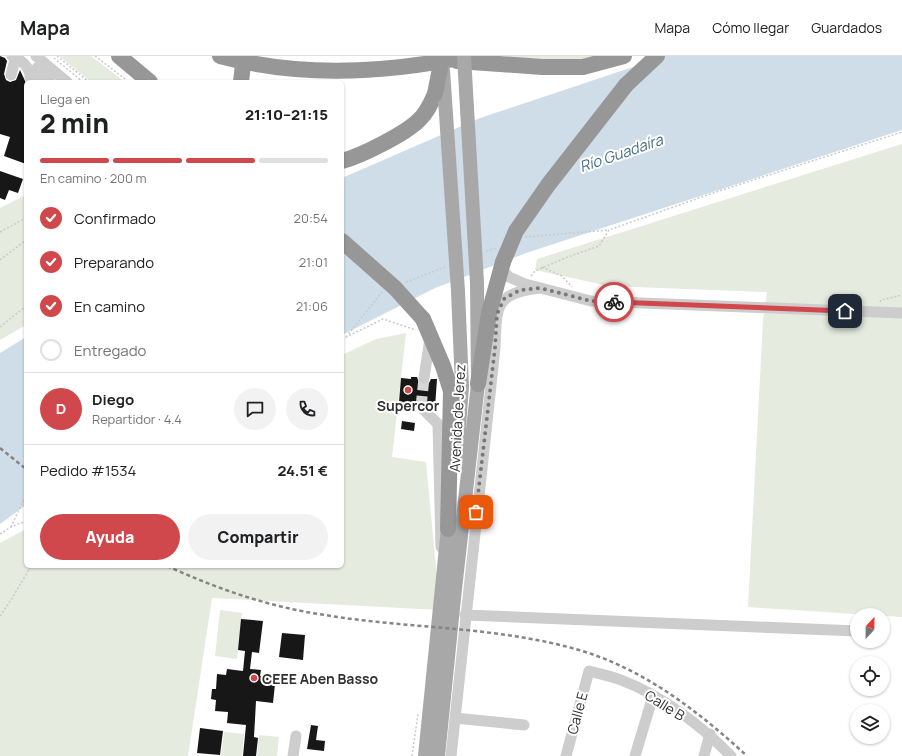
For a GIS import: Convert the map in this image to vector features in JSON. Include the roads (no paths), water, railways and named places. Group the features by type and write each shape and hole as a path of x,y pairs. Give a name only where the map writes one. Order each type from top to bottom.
{"highway":[{"path":"119,56 148,80"},
{"path":"220,56 260,65 294,69 377,70 469,56"},
{"path":"241,80 244,56"},
{"path":"449,58 542,67 583,67 624,56"},
{"path":"478,384 489,313 503,262 516,231 548,185 647,56"},
{"path":"626,85 656,56"},
{"path":"344,160 399,135 419,120 428,109 449,58"},
{"path":"311,80 356,78 377,70"},
{"path":"344,243 395,288 423,319 452,391 448,529"}],"main road":[{"name":"Avenida de Jerez","path":"438,756 478,384 477,283 449,58"},
{"name":"Avenida de Jerez","path":"425,756 462,386 449,58"}],"street":[{"path":"10,75 15,57 29,69 36,65"},
{"path":"36,65 36,74 42,80"},
{"path":"36,65 39,73 48,80"},
{"path":"36,65 63,80"},
{"path":"503,262 504,272 509,277 525,284 591,301 902,313"},
{"path":"497,281 497,314"},
{"name":"Avenida de Jerez","path":"451,756 495,348 497,314 504,299 520,290 540,288"},
{"path":"424,378 431,336"},
{"path":"421,406 438,424 441,596"},
{"path":"465,615 850,632"},
{"name":"Calle B","path":"589,670 622,680 653,696 710,734 731,756"},
{"name":"Calle E","path":"566,756 589,670"},
{"path":"636,756 653,696"},
{"path":"455,718 524,725"},
{"path":"704,756 710,734"},
{"path":"293,756 296,736"}],"water":[{"name":"Río Guadaíra","path":"666,56 902,56 902,130 529,252 435,288 344,334 344,177 480,118"},
{"path":"24,338 24,506 0,524 0,353"}],"tunnel":[{"path":"421,407 424,378"}],"railway":[{"path":"0,448 24,467"},
{"path":"172,568 225,590 304,612 357,620 516,636 579,650 626,668 669,693 709,723 747,756"}],"place":[{"name":"Supercor","path":"408,390"},
{"name":"CEEE Aben Basso","path":"254,678"}]}
